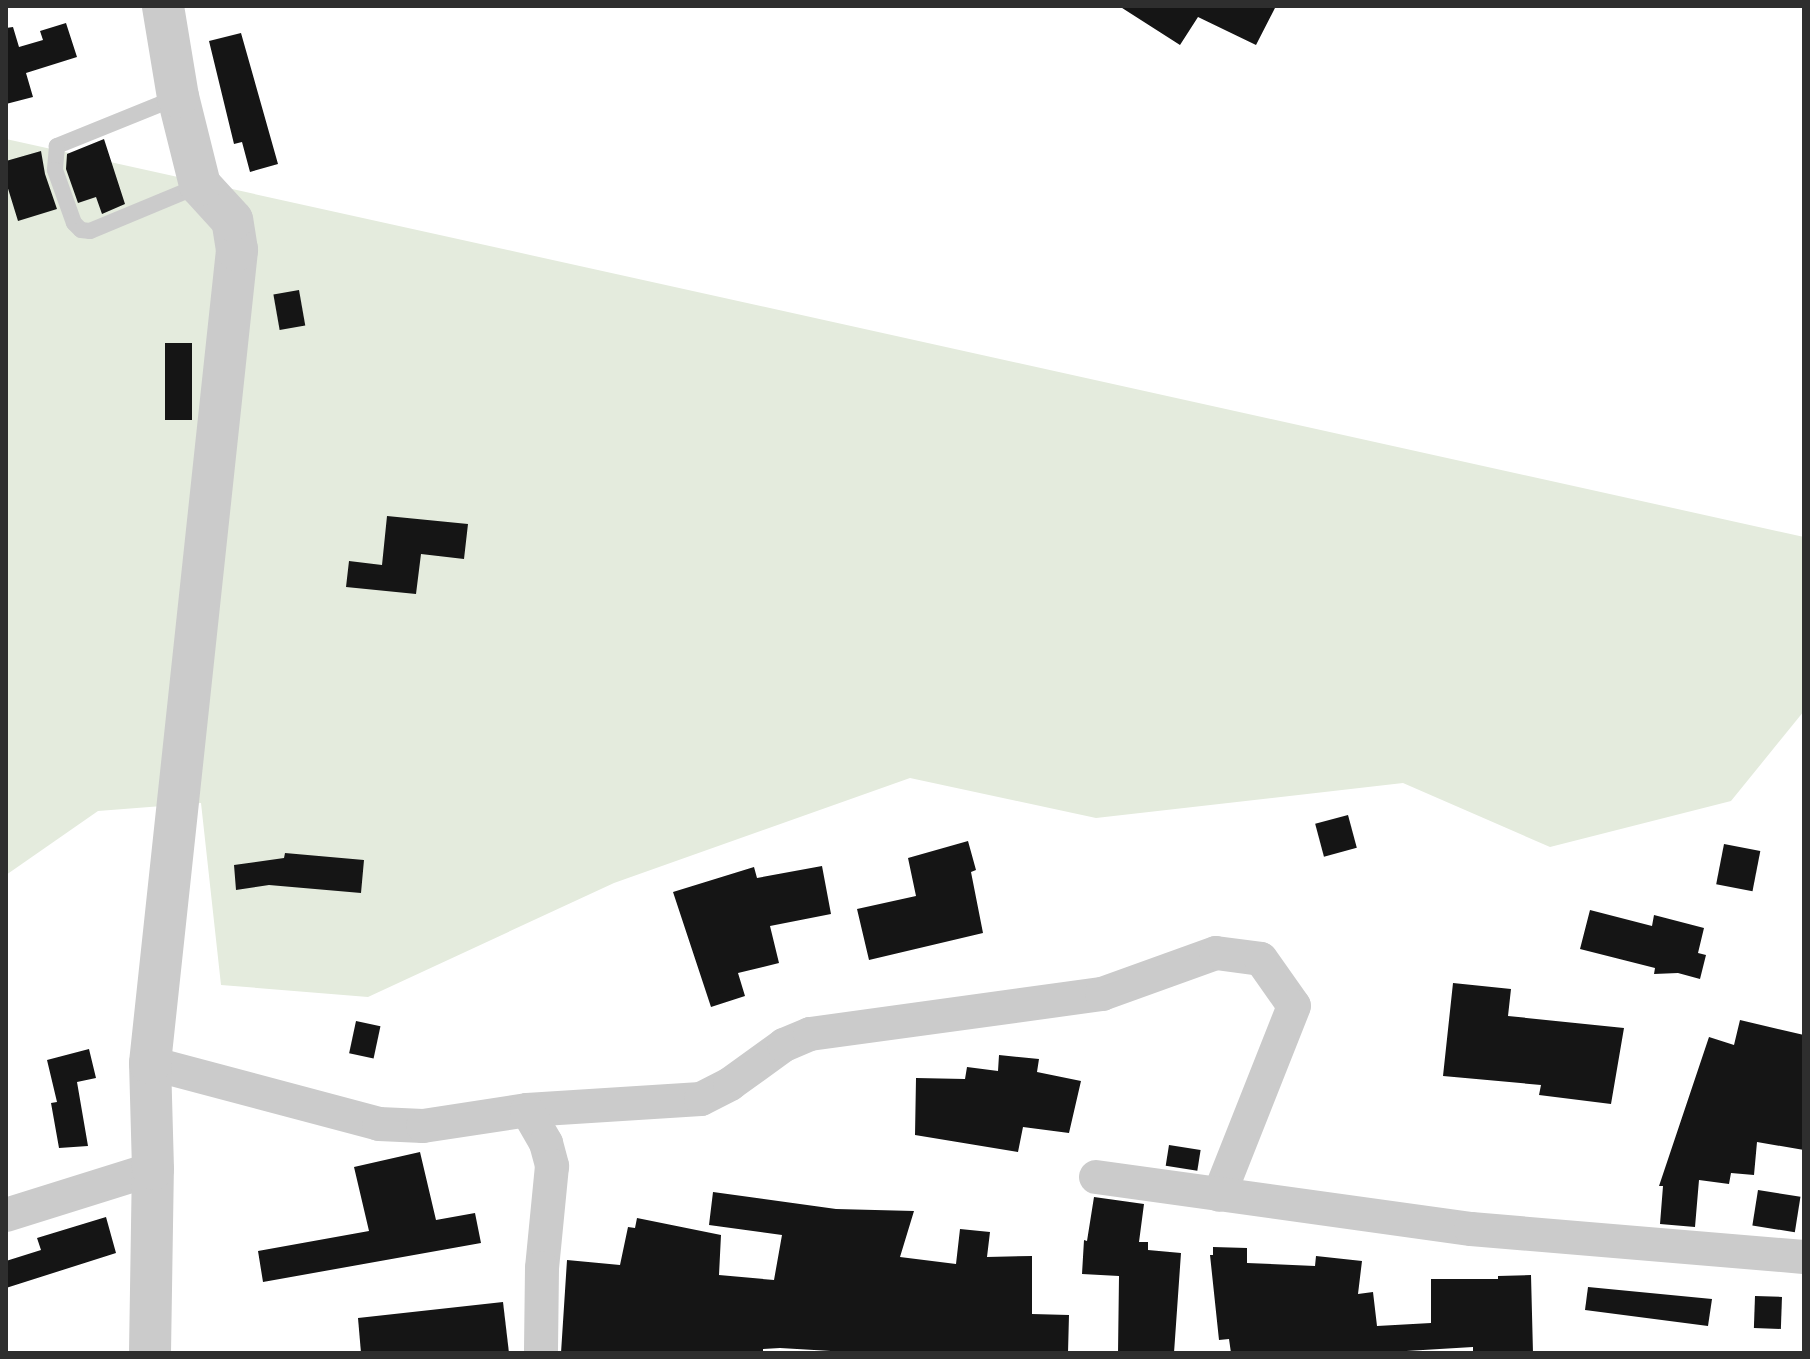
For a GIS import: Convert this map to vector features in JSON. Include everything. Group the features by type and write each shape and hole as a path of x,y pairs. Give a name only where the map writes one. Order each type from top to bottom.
{"street":[{"path":"150,1353 152,1043 196,607 237,279 237,250 232,220 200,185 178,97 163,6"},
{"path":"152,1043 379,1124 423,1126 527,1110 701,1099 730,1084 784,1045 810,1034 1102,994 1216,953 1261,959 1294,1006 1219,1195"},
{"path":"527,1110 546,1143 552,1166 542,1268 541,1353"},
{"path":"6,1215 153,1169"},
{"path":"1096,1177 1471,1229 1804,1257"}],"lane":[{"path":"178,97 57,146 55,170 74,223 81,230 90,231 200,185"}],"shaded area":[{"path":"6,139 1804,537 1804,711 1731,801 1550,847 1403,783 1096,818 910,778 614,883 368,997 221,985 201,803 98,811 6,875"}],"building":[{"path":"1119,6 1276,6 1256,45 1198,17 1180,45"},
{"path":"66,23 77,57 26,73 33,97 6,104 6,28 13,27 19,47 43,40 40,31"},
{"path":"241,33 278,164 250,172 242,142 234,144 209,41"},
{"path":"104,139 125,204 102,214 96,197 78,203 66,169 67,154"},
{"path":"41,151 57,209 18,221 6,182 6,161"},
{"path":"299,290 305,325 280,330 273,295"},
{"path":"165,343 192,343 192,420 165,420"},
{"path":"387,516 468,524 464,559 421,554 416,594 346,587 349,561 382,565"},
{"path":"1348,815 1357,848 1324,857 1315,824"},
{"path":"968,841 976,870 971,872 983,933 869,960 857,909 916,896 908,858"},
{"path":"1724,844 1760,851 1752,891 1716,884"},
{"path":"285,853 364,860 361,893 269,885 236,890 234,865 284,858"},
{"path":"822,866 831,914 770,926 779,963 738,973 745,996 711,1007 673,892 754,867 757,878"},
{"path":"1590,910 1652,926 1654,915 1704,928 1698,953 1706,955 1700,979 1678,973 1654,974 1655,968 1580,949"},
{"path":"1453,983 1511,989 1508,1016 1624,1028 1611,1104 1539,1095 1541,1085 1443,1076"},
{"path":"1740,1020 1804,1035 1804,1150 1757,1142 1754,1175 1731,1173 1729,1184 1699,1180 1695,1227 1660,1224 1663,1186 1659,1186 1709,1037 1734,1045"},
{"path":"356,1021 380,1026 374,1058 349,1053"},
{"path":"89,1049 96,1078 77,1082 88,1146 59,1148 51,1103 57,1102 47,1060"},
{"path":"999,1055 1039,1059 1037,1072 1081,1081 1069,1133 1023,1127 1018,1152 915,1135 916,1078 965,1079 967,1067 998,1071"},
{"path":"1169,1145 1201,1150 1197,1171 1166,1166"},
{"path":"420,1152 436,1220 475,1213 481,1243 263,1282 258,1251 369,1231 354,1167"},
{"path":"1758,1190 1800,1197 1795,1232 1752,1226"},
{"path":"713,1192 836,1209 914,1211 900,1257 956,1264 960,1229 990,1232 987,1257 1032,1256 1032,1314 1069,1315 1068,1353 865,1353 780,1348 763,1349 763,1353 561,1353 567,1260 620,1265 628,1227 635,1228 637,1218 721,1235 719,1275 774,1280 782,1235 709,1225"},
{"path":"1094,1197 1144,1204 1139,1242 1148,1242 1148,1250 1181,1253 1174,1353 1118,1353 1119,1276 1082,1274 1084,1240 1087,1241"},
{"path":"106,1217 116,1253 6,1288 6,1261 41,1250 37,1238"},
{"path":"1213,1247 1247,1248 1247,1263 1315,1266 1316,1256 1362,1261 1358,1294 1373,1292 1377,1326 1431,1323 1431,1279 1498,1279 1498,1276 1531,1275 1533,1353 1473,1353 1473,1347 1373,1353 1231,1353 1229,1339 1219,1340 1210,1255 1213,1255"},
{"path":"1588,1287 1712,1299 1708,1326 1585,1310"},
{"path":"1755,1296 1782,1297 1781,1329 1754,1328"},
{"path":"503,1302 509,1353 361,1353 358,1318"}]}
